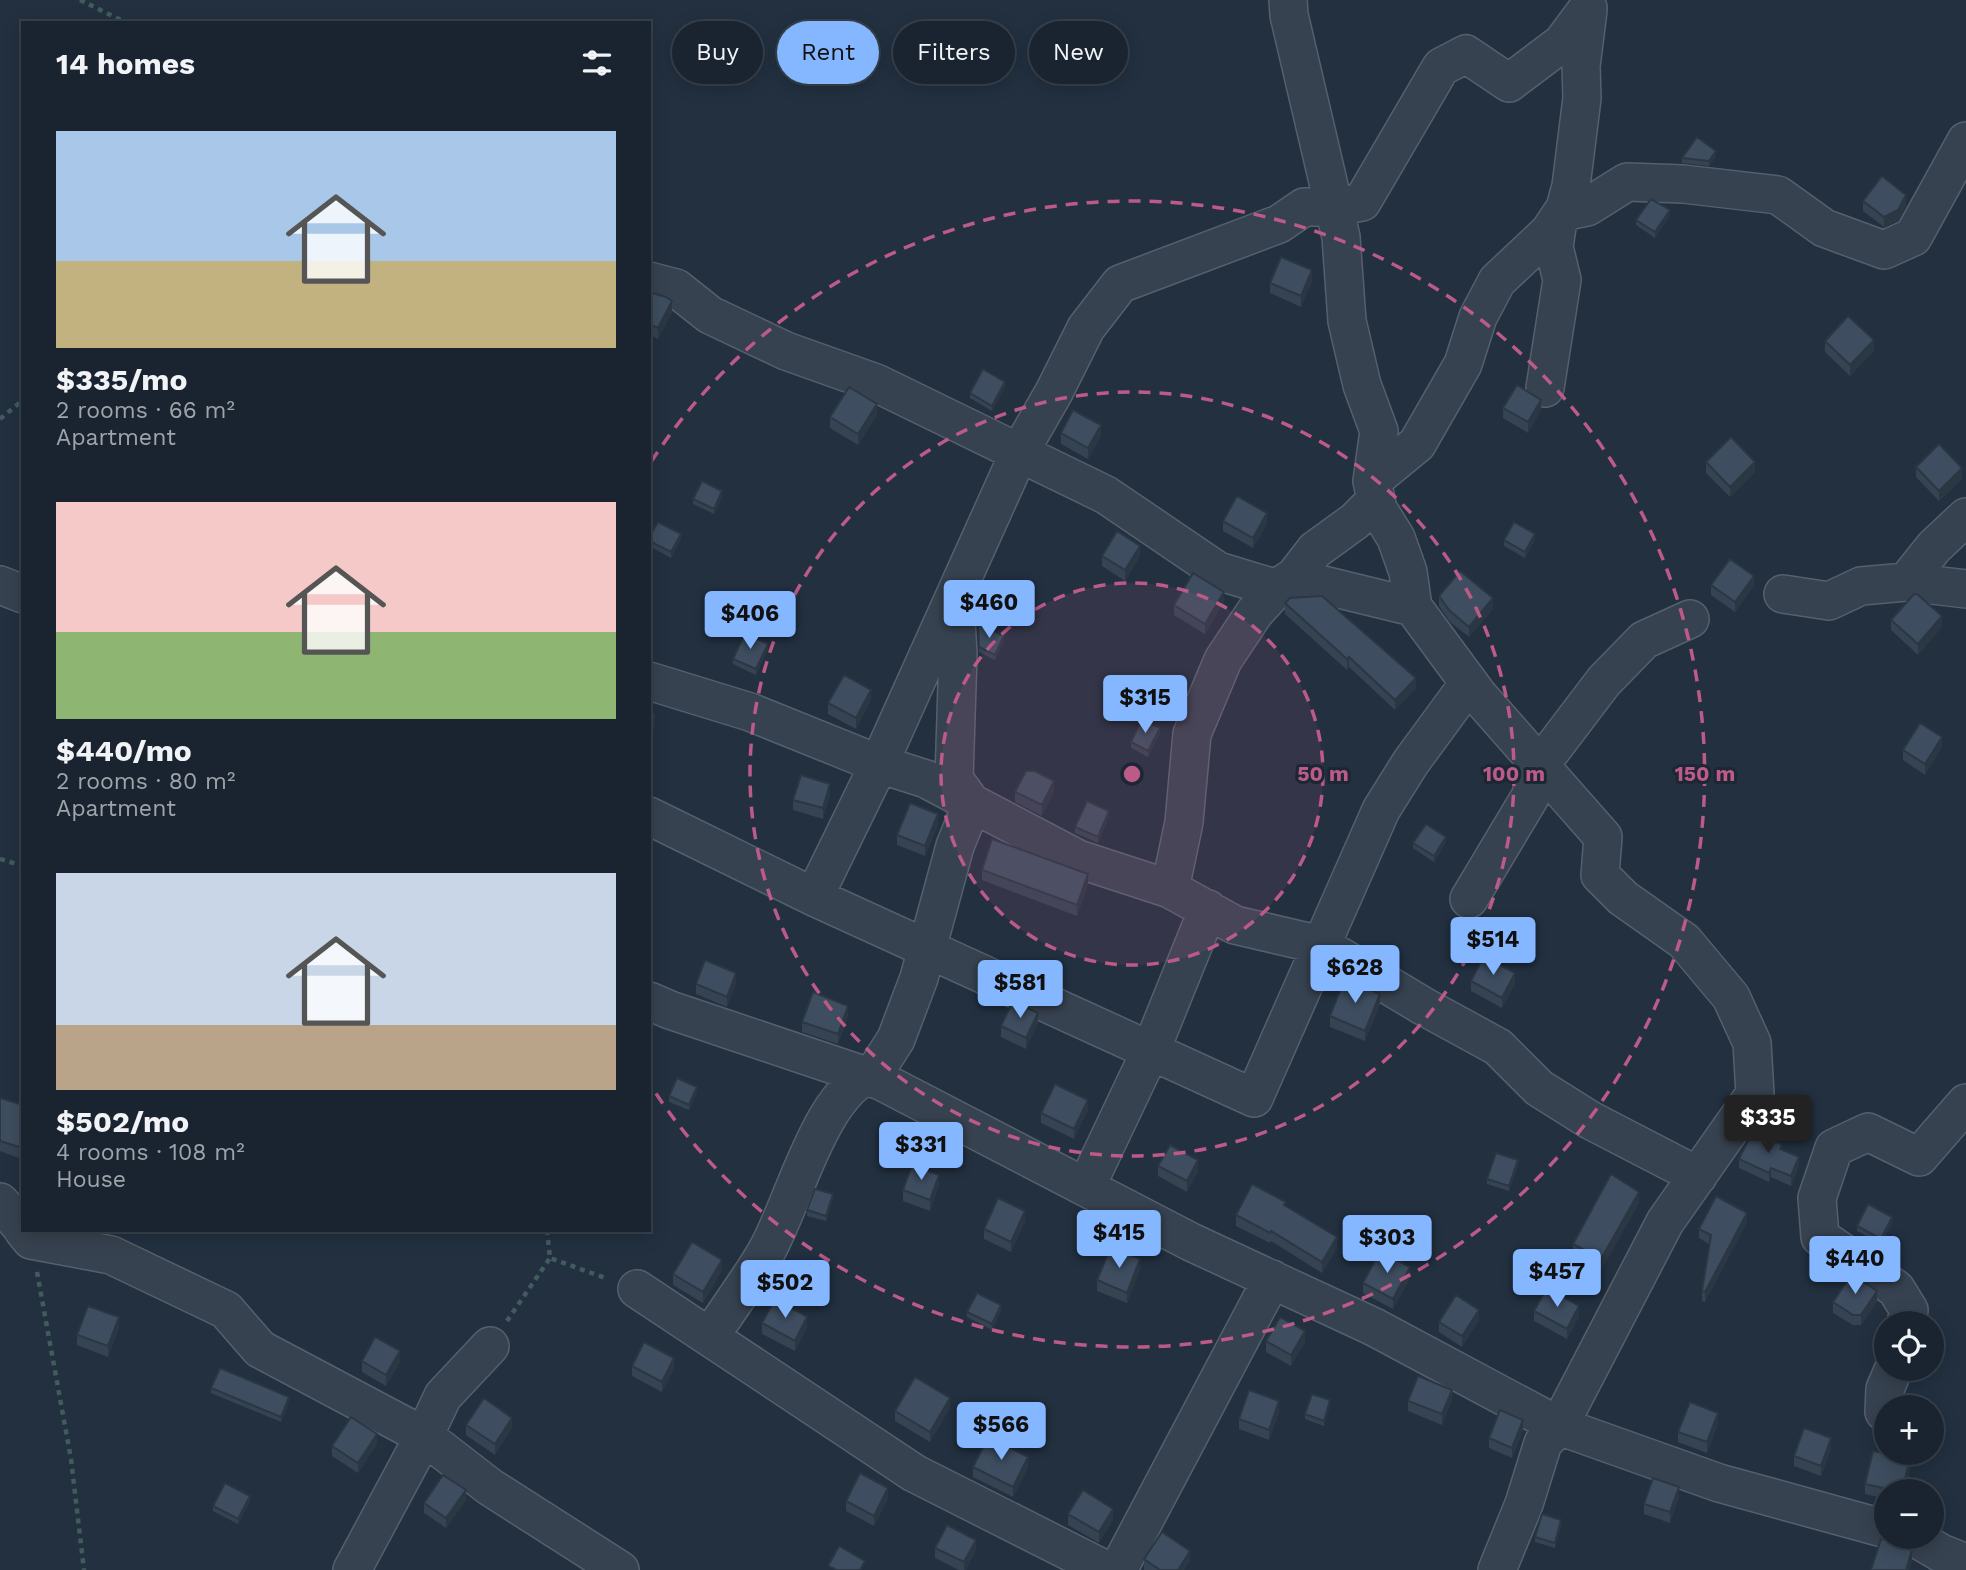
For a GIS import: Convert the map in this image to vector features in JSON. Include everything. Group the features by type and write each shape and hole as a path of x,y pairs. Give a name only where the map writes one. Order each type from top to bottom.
{"street":[{"path":"1288,0 1289,15 1341,237 1347,321 1362,385 1378,431 1374,491 1378,509 1396,538 1408,572 1413,607 1469,683 1603,836 1600,875 1623,898 1684,941 1731,997 1752,1043 1755,1094 1665,1222 1559,1426 1543,1443 1524,1504 1497,1570"},
{"path":"814,897 879,764 1019,453 1086,328 1120,284 1279,225 1304,207 1334,207 1362,202 1441,66 1466,54 1509,83 1562,43 1588,4"},
{"path":"1170,889 1184,822 1192,734 1223,660 1255,612 1278,587 1294,577 1315,550 1355,521 1374,491 1417,444 1463,364 1478,317 1497,281 1549,232 1565,208 1571,186 1582,99 1581,66 1588,4"},
{"path":"1545,388 1562,280 1554,247 1558,220 1568,211 1587,207 1627,182 1683,184 1777,195 1824,228 1884,250 1913,237 1966,141"},
{"path":"651,282 676,288 710,315 786,351 876,383 1106,495 1218,571 1278,587 1323,585 1413,607"},
{"path":"1906,582 1934,547 1966,517"},
{"path":"1783,594 1829,601 1861,586 1906,582 1966,589"},
{"path":"0,585 21,593"},
{"path":"955,597 958,654 954,779 972,804"},
{"path":"1469,899 1530,797 1541,764 1604,681 1644,640 1690,619"},
{"path":"651,682 750,712 879,764 926,779 1078,859 1170,889 1235,925 1321,945 1498,1047 1539,1088 1590,1121 1698,1176"},
{"path":"651,817 814,897 1254,1098 1381,810 1411,762 1469,683"},
{"path":"710,1337 767,1250 827,1117 844,1093 864,1075 875,1072 896,1039 919,978 955,846 972,804"},
{"path":"1086,1187 1151,1050 1208,909"},
{"path":"651,1002 881,1081 1191,1242 1374,1327 1559,1426 1719,1483 1874,1526"},
{"path":"1909,1311 1896,1289 1819,1237 1817,1198 1834,1149 1868,1132 1919,1157 1966,1103"},
{"path":"0,1202 21,1227"},
{"path":"26,1233 111,1255 226,1310 260,1349 424,1436 490,1487 620,1570"},
{"path":"1118,1570 1272,1279"},
{"path":"637,1289 915,1473 1106,1570"},
{"path":"352,1570 443,1396 489,1346"}],"path":[{"path":"80,0 123,21"},
{"path":"0,419 21,402"},
{"path":"0,859 21,865"},
{"path":"489,1346 550,1258 547,1232"},
{"path":"26,1233 71,1459 84,1570"},
{"path":"550,1258 637,1289"}],"building":[{"path":"1697,137 1716,151 1709,161 1682,158"},
{"path":"1882,176 1906,195 1898,210 1884,217 1863,201"},
{"path":"1651,199 1670,210 1655,232 1636,220"},
{"path":"1281,257 1312,270 1301,296 1270,283"},
{"path":"651,293 672,301 658,328 651,325"},
{"path":"1848,316 1874,340 1850,365 1825,341"},
{"path":"983,369 1005,382 992,406 970,393"},
{"path":"1517,385 1541,400 1528,422 1503,408"},
{"path":"849,387 877,404 858,434 830,417"},
{"path":"1073,410 1101,425 1088,448 1061,433"},
{"path":"1731,437 1755,462 1730,487 1706,462"},
{"path":"1939,444 1962,468 1939,491 1916,467"},
{"path":"702,481 722,491 714,509 693,499"},
{"path":"1237,496 1267,513 1253,538 1223,521"},
{"path":"658,522 681,534 671,552 651,542 651,534"},
{"path":"1514,522 1535,534 1525,552 1504,540"},
{"path":"1117,531 1140,546 1125,570 1102,556"},
{"path":"1730,559 1754,576 1735,602 1711,585"},
{"path":"1460,571 1493,598 1469,627 1450,611 1439,596"},
{"path":"1193,573 1224,592 1205,624 1174,605"},
{"path":"1914,594 1942,616 1918,644 1891,620"},
{"path":"1322,596 1416,678 1395,700 1285,603 1290,598"},
{"path":"978,624 1004,636 995,655 979,647"},
{"path":"745,633 768,644 756,669 733,659"},
{"path":"844,675 871,690 856,718 828,703"},
{"path":"1142,719 1160,728 1148,751 1131,742"},
{"path":"1920,723 1942,737 1925,764 1903,750"},
{"path":"1026,771 1035,771 1054,781 1042,805 1015,792"},
{"path":"801,775 830,784 823,808 793,800"},
{"path":"1087,801 1109,811 1098,837 1075,827"},
{"path":"910,803 938,814 925,846 897,835"},
{"path":"1426,824 1446,837 1434,856 1413,843"},
{"path":"992,839 1088,874 1077,905 982,870"},
{"path":"1484,956 1515,973 1502,998 1471,981"},
{"path":"705,960 736,973 727,997 696,984"},
{"path":"1345,978 1380,994 1365,1031 1330,1016"},
{"path":"813,992 848,1006 838,1034 802,1022"},
{"path":"1013,1001 1038,1013 1026,1038 1001,1026"},
{"path":"677,1078 697,1087 689,1105 669,1096"},
{"path":"1055,1084 1088,1100 1074,1129 1041,1113"},
{"path":"0,1098 21,1104 21,1142 19,1147 0,1141"},
{"path":"1753,1130 1782,1145 1780,1149 1799,1157 1791,1176 1771,1168 1769,1173 1739,1159"},
{"path":"1170,1145 1198,1160 1187,1181 1158,1166"},
{"path":"1496,1153 1518,1160 1509,1186 1487,1179"},
{"path":"912,1165 939,1175 930,1200 903,1190"},
{"path":"1611,1174 1639,1192 1601,1259 1573,1244"},
{"path":"1252,1184 1286,1202 1284,1205 1337,1237 1322,1262 1271,1231 1270,1233 1236,1215"},
{"path":"815,1189 833,1194 826,1216 807,1210"},
{"path":"1716,1196 1747,1213 1705,1292 1702,1291 1711,1235 1699,1229"},
{"path":"998,1198 1025,1211 1011,1242 984,1229"},
{"path":"1868,1204 1892,1217 1881,1239 1857,1226"},
{"path":"692,1242 722,1260 703,1292 673,1274"},
{"path":"1111,1247 1140,1259 1127,1293 1097,1280"},
{"path":"1380,1251 1410,1267 1393,1299 1363,1283"},
{"path":"1852,1274 1877,1291 1861,1315 1853,1315 1833,1302"},
{"path":"1547,1288 1579,1306 1567,1329 1534,1311"},
{"path":"977,1293 1001,1305 992,1324 967,1312"},
{"path":"1456,1295 1479,1310 1462,1336 1439,1322"},
{"path":"775,1299 807,1317 795,1341 762,1323"},
{"path":"88,1306 119,1317 108,1346 77,1335"},
{"path":"1280,1317 1305,1331 1291,1355 1266,1341"},
{"path":"375,1337 400,1351 386,1375 362,1361"},
{"path":"644,1342 674,1358 662,1382 632,1366"},
{"path":"220,1368 289,1397 281,1417 211,1388"},
{"path":"1418,1376 1452,1390 1442,1414 1408,1401"},
{"path":"915,1377 950,1398 930,1432 895,1411"},
{"path":"1249,1390 1279,1401 1269,1430 1239,1419"},
{"path":"1312,1394 1330,1400 1324,1421 1305,1414"},
{"path":"484,1398 512,1418 495,1444 466,1425"},
{"path":"1690,1402 1718,1413 1707,1442 1678,1432"},
{"path":"1500,1410 1523,1420 1512,1448 1489,1438"},
{"path":"351,1417 377,1434 358,1463 332,1446"},
{"path":"1804,1428 1831,1438 1821,1466 1794,1456"},
{"path":"988,1437 1028,1457 1013,1487 973,1467"},
{"path":"1873,1451 1874,1465 1908,1465 1905,1479 1874,1479 1874,1486 1865,1484"},
{"path":"860,1473 888,1488 874,1516 846,1501"},
{"path":"443,1475 466,1490 446,1518 424,1503"},
{"path":"1653,1478 1679,1487 1670,1512 1644,1504"},
{"path":"225,1483 250,1496 238,1519 213,1506"},
{"path":"1083,1490 1113,1509 1099,1532 1068,1514"},
{"path":"1542,1514 1561,1520 1555,1543 1535,1537"},
{"path":"947,1525 976,1540 964,1562 935,1548"},
{"path":"1162,1532 1190,1551 1178,1570 1160,1570 1144,1559"},
{"path":"839,1546 865,1561 860,1570 837,1570 828,1566"},
{"path":"1878,1549 1912,1550 1906,1570 1871,1570"}]}
